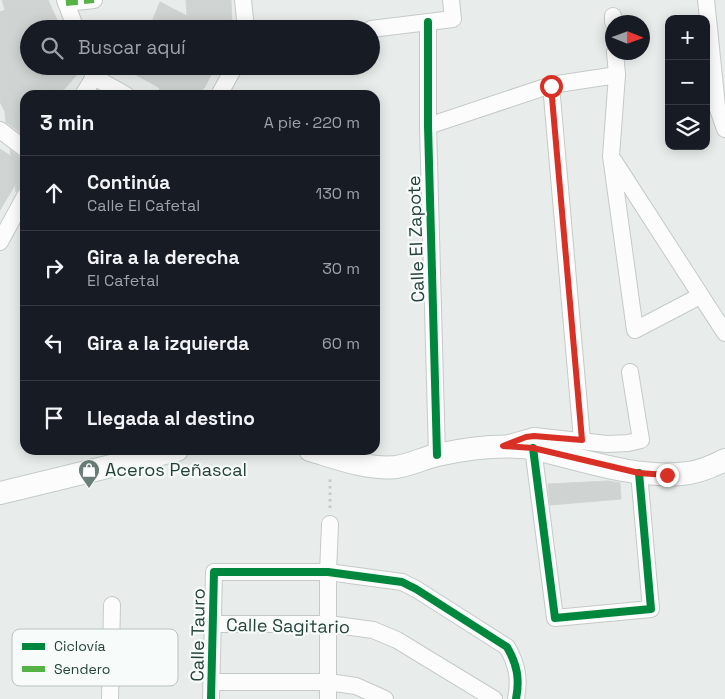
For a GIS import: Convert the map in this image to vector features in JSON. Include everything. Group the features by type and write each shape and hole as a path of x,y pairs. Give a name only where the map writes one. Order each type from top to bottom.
{"main road":[{"path":"328,455 370,466 398,467 437,455 503,446 533,448 639,473 667,475 690,473 710,468 725,460"},
{"path":"0,493 156,455"}],"street":[{"path":"72,20 65,1 94,0"},
{"path":"243,0 245,20"},
{"path":"380,28 453,19 451,0"},
{"path":"706,0 717,106 725,129"},
{"name":"Calle El Zapote","path":"428,22 428,126 437,455"},
{"path":"616,60 617,75 611,156 635,330 700,296"},
{"path":"86,90 91,75"},
{"path":"96,75 119,90"},
{"path":"222,90 230,75"},
{"path":"428,126 551,86 617,75"},
{"path":"551,86 582,440"},
{"path":"0,130 20,145"},
{"path":"611,156 725,333"},
{"path":"0,242 20,205"},
{"path":"503,446 526,437 534,436 607,444 628,444 642,440 630,372"},
{"path":"533,448 555,618 651,609 639,473"},
{"path":"328,699 330,524"},
{"name":"Calle Tauro","path":"211,699 214,572 328,572"},
{"path":"328,572 402,582 507,647 514,659 518,673 516,699"},
{"path":"111,629 112,605"},
{"name":"Calle Sagitario","path":"213,624 329,624 373,630 397,640 494,699"},
{"path":"212,682 328,682 356,686 385,699"},
{"path":"110,686 110,699"}],"path":[{"path":"320,455 330,524"}],"building":[{"path":"2,0 48,0 57,20 20,20 20,75 77,75 63,90 20,90 20,132 6,122 5,112 0,102 0,12 5,10"},
{"path":"186,0 231,0 232,20 153,20 160,2 187,16"},
{"path":"136,75 211,75 202,90 159,90 160,88"},
{"path":"0,149 11,156 10,150 20,157 20,188 16,192 15,185 0,210"},
{"path":"608,481 620,483 621,499 550,505 548,484"}],"marked path":[{"path":"66,3 94,0"}],"cycle path":[{"path":"428,22 428,126 437,455"},
{"path":"533,448 555,618 651,609 639,473"},
{"path":"211,699 214,572 328,572 402,582 507,647 517,672 516,699"}],"place":[{"name":"Aceros Peñascal","path":"89,489"}],"route":[{"path":"551,86 582,440 534,436 526,437 503,446 533,448 639,473 667,475"}]}
